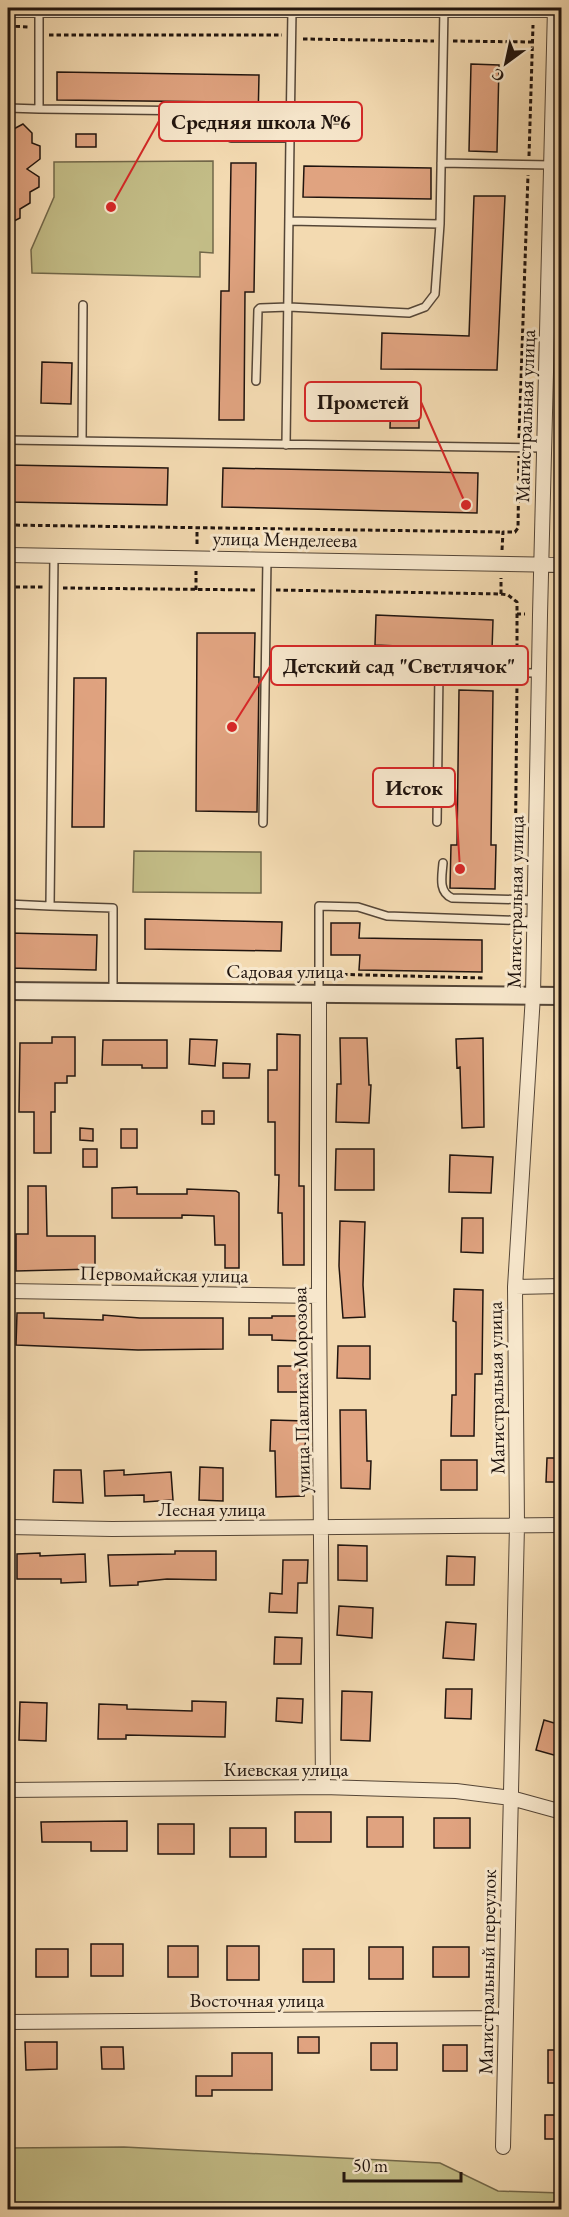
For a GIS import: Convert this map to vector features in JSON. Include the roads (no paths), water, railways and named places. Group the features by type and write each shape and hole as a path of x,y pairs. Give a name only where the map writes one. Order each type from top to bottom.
{"street":[{"path":"8,10 555,9"},
{"name":"Магистральная улица","path":"511,1798 517,1525 515,1287 533,995 538,673 555,9"},
{"name":"улица Менделеева","path":"8,555 561,565"},
{"name":"Садовая улица","path":"8,991 319,992 561,996"},
{"name":"улица Павлика Морозова","path":"319,992 323,1787"},
{"path":"515,1287 561,1286"},
{"name":"Первомайская улица","path":"8,1291 319,1296"},
{"name":"Лесная улица","path":"8,1527 112,1529 561,1525"},
{"name":"Киевская улица","path":"8,1790 323,1787 456,1791 511,1798 561,1812"},
{"name":"Магистральный переулок","path":"503,2147 511,1798"},
{"name":"Восточная улица","path":"8,2022 506,2018"}],"lane":[{"path":"256,381 258,310 263,306 409,313 425,307 435,294 441,163 439,8"},
{"path":"39,10 39,109"},
{"path":"286,445 292,10"},
{"path":"8,108 207,111 213,115 222,134 231,138 290,138"},
{"path":"441,163 551,165"},
{"path":"289,221 440,224"},
{"path":"82,441 83,305"},
{"path":"8,440 544,448"},
{"path":"50,906 54,556"},
{"path":"263,823 267,558"},
{"path":"437,822 440,672 538,673"},
{"path":"443,863 442,890 446,896 534,900"},
{"path":"8,904 113,908 112,993"},
{"path":"319,992 320,906 358,907 387,916 534,921"}],"place":[{"name":"Средняя школа №6","path":"111,207"},
{"name":"Прометей","path":"466,505"},
{"name":"Детский сад \"Светлячок\"","path":"232,727"},
{"name":"Исток","path":"460,869"}]}
